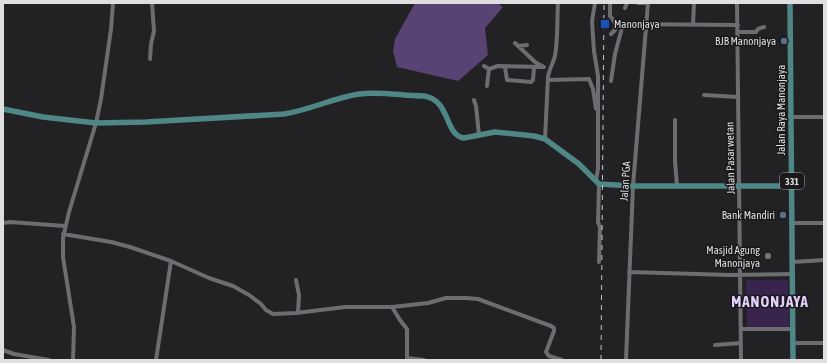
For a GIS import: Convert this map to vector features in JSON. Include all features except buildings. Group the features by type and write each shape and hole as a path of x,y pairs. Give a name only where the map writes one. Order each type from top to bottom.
{"main road":[{"name":"Jalan Raya Manonjaya","path":"790,3 790,117 793,223 794,360"},
{"path":"3,109 43,117 96,123 146,122 300,112 349,96 361,94 373,93 431,97 440,104 453,131 459,137 464,138 492,132 510,133 545,139 579,164 598,182 634,186 792,186"}],"street":[{"path":"73,360 74,334 62,251 63,234 96,123 111,29 113,3"},
{"path":"150,59 154,31 152,3"},
{"path":"545,139 548,80 549,71 553,64 556,46 558,3"},
{"path":"595,3 592,21 594,51 598,76 599,262"},
{"path":"610,3 610,16 616,24 615,30 612,34"},
{"path":"625,8 627,3"},
{"path":"638,3 648,3"},
{"name":"Jalan PGA","path":"626,360 634,186 648,3"},
{"path":"693,25 694,3"},
{"name":"Jalan Pasar wetan","path":"737,3 742,329 741,360"},
{"path":"616,24 738,25"},
{"path":"611,81 615,54 623,24"},
{"path":"738,32 756,32 758,29 764,27"},
{"path":"527,45 517,44 534,62 549,71"},
{"path":"484,66 489,69 498,66 534,68 544,67"},
{"path":"505,66 506,80 531,82 533,80 534,68"},
{"path":"487,86 489,69"},
{"path":"548,80 589,79 593,89 597,113"},
{"path":"704,95 738,97"},
{"path":"474,100 479,135"},
{"path":"790,117 824,117"},
{"path":"676,120 675,161 677,186"},
{"path":"3,223 10,222 65,226"},
{"path":"793,223 824,223"},
{"path":"63,234 111,242 171,261 244,292 273,314 298,313 345,306 392,308 428,303 446,298 478,299 554,328 546,352 549,356 562,360"},
{"path":"793,262 824,260"},
{"path":"156,360 171,261"},
{"path":"629,272 793,274"},
{"path":"296,280 299,296 298,313"},
{"path":"392,308 407,329 407,358 424,360"},
{"path":"742,329 793,330"},
{"path":"793,343 824,343"},
{"path":"714,345 741,344"},
{"path":"3,350 14,354 49,360"}],"shaded area":[{"path":"415,3 497,3 503,7 485,28 488,55 458,81 397,67 393,51 395,39"},
{"path":"746,280 788,280 789,327 747,327"}],"railway":[{"path":"601,360 604,3"}],"place":[{"name":"Manonjaya","path":"605,24"},
{"name":"BJB Manonjaya","path":"784,41"},
{"name":"Bank Mandiri","path":"783,215"},
{"name":"Masjid Agung Manonjaya","path":"768,256"}],"district":[{"name":"MANONJAYA","path":"770,302"}]}
